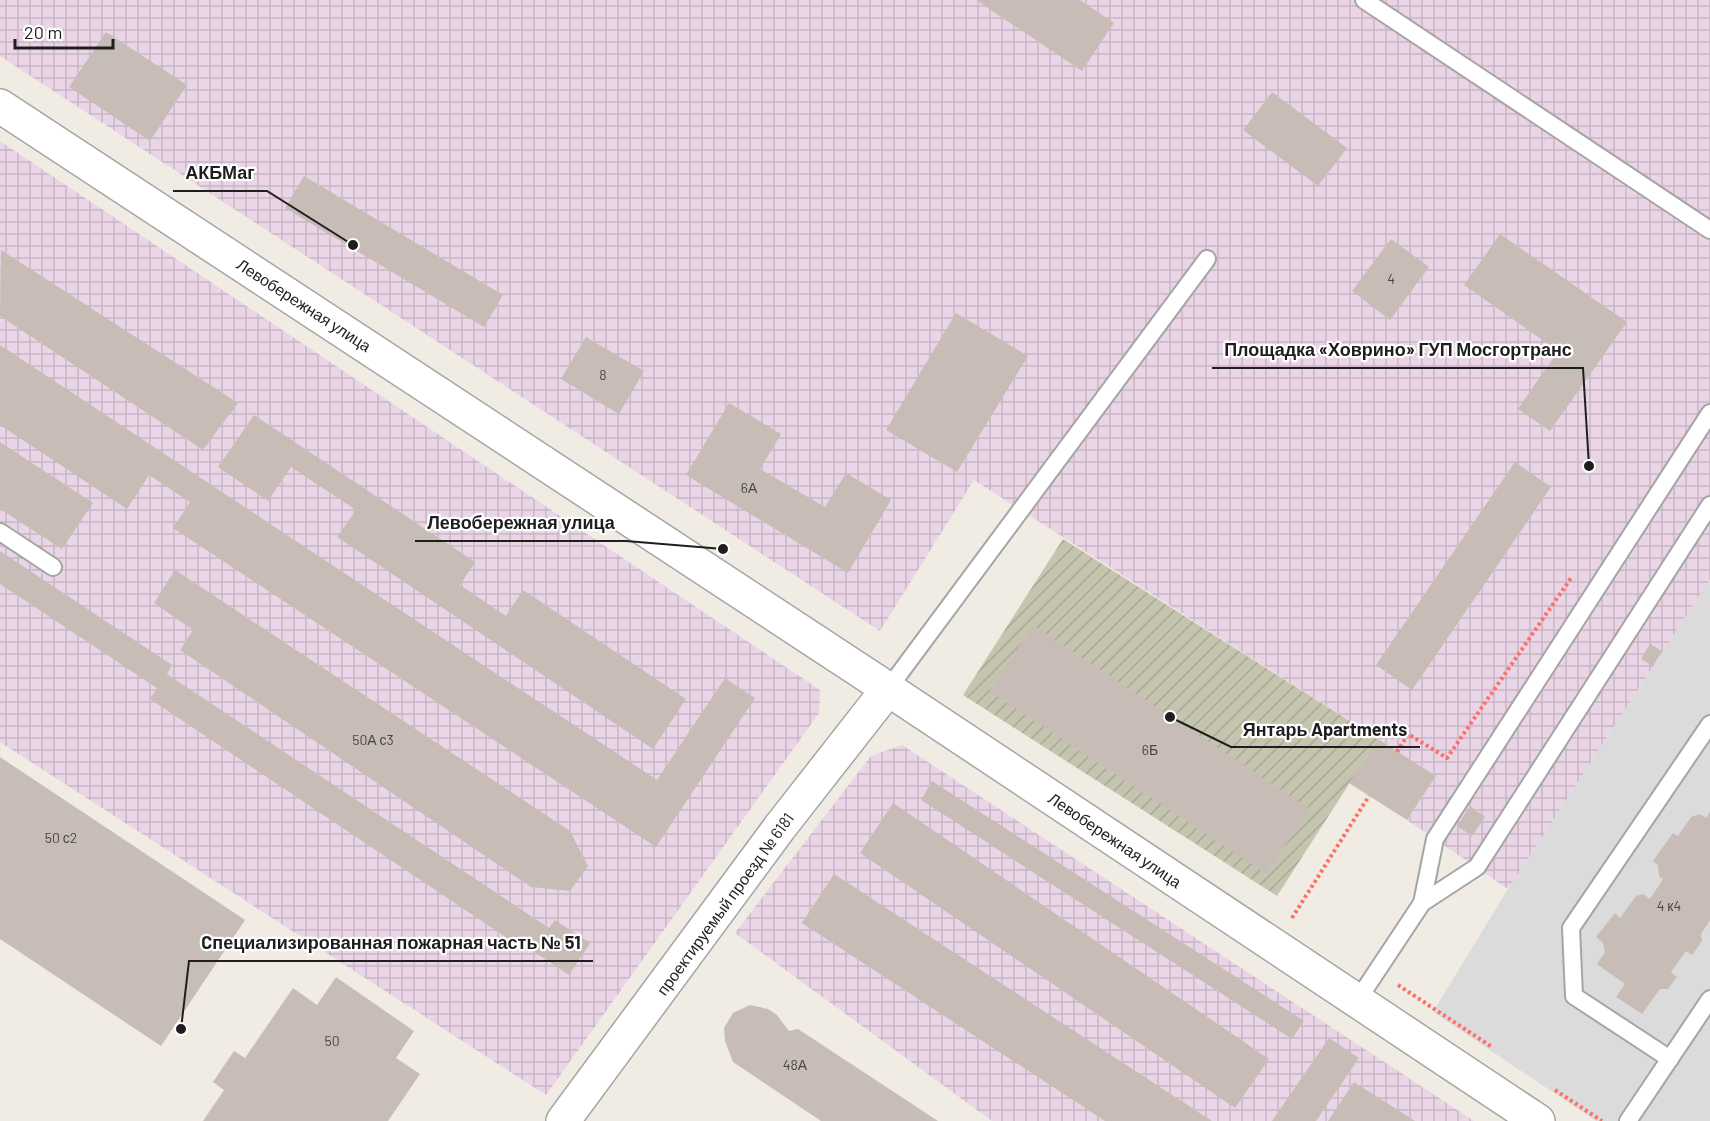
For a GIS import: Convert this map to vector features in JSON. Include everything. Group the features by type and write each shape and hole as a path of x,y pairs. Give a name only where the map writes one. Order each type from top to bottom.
{"street":[{"name":"Левобережная улица","path":"0,106 888,689 1538,1121"},
{"name":"проектируемый проезд № 6181","path":"563,1121 780,827 888,689"}],"lane":[{"path":"1364,0 1710,230"},
{"path":"888,689 1207,259"},
{"path":"1357,1001 1422,903 1435,839 1710,413"},
{"path":"1422,903 1477,867 1710,505"},
{"path":"0,532 53,567"},
{"path":"1670,1059 1574,996 1571,928 1710,724"},
{"path":"1628,1121 1710,999"}],"path":[{"path":"1397,752 1408,734 1447,758 1573,575"},
{"path":"1274,946 1369,796"}],"shaded area":[{"path":"0,0 1710,0 1710,579 1508,889 1407,820 1436,776 974,480 880,631 0,56"},
{"path":"0,141 820,690 819,713 546,1095 0,742"},
{"path":"1063,539 1378,739 1277,896 963,695"},
{"path":"1710,579 1710,1121 1596,1121 1433,1012 1508,889"},
{"path":"902,745 1474,1121 992,1121 735,933 871,756"}],"building":[{"path":"976,0 1080,0 1114,23 1082,71"},
{"path":"106,32 187,85 150,141 69,87"},
{"path":"1272,92 1347,148 1318,186 1243,130"},
{"path":"304,176 503,295 484,327 285,208"},
{"path":"1500,234 1627,322 1550,431 1518,409 1558,351 1464,285"},
{"path":"1391,239 1429,267 1390,320 1352,291"},
{"path":"1,250 238,403 203,450 0,316"},
{"path":"956,313 1028,356 957,472 886,430"},
{"path":"586,337 644,371 619,414 561,379"},
{"path":"0,345 657,780 725,678 755,698 656,847 173,528 190,502 149,475 127,509 0,425"},
{"path":"729,403 781,434 760,469 825,507 846,473 891,500 848,573 686,475"},
{"path":"254,415 475,562 460,585 506,616 523,590 686,699 653,749 337,537 356,510 291,467 268,501 218,467"},
{"path":"0,442 93,503 62,549 0,509"},
{"path":"1515,462 1551,487 1412,690 1376,665"},
{"path":"0,551 172,665 167,674 549,928 555,920 590,943 569,975 530,949 528,952 150,699 157,688 0,584"},
{"path":"175,570 570,831 588,866 570,891 531,887 180,650 193,630 154,603"},
{"path":"1033,625 1310,809 1266,874 989,691"},
{"path":"1650,644 1662,651 1653,666 1641,659"},
{"path":"1378,739 1436,776 1407,820 1349,783"},
{"path":"0,757 245,920 161,1046 0,939"},
{"path":"932,781 1304,1021 1292,1039 921,800"},
{"path":"893,803 1269,1059 1235,1108 860,853"},
{"path":"1470,806 1485,817 1472,836 1457,826"},
{"path":"1710,812 1710,920 1701,934 1702,941 1692,955 1686,951 1671,972 1677,977 1668,989 1660,989 1642,1014 1616,997 1625,984 1597,964 1605,952 1603,943 1596,937 1615,913 1620,918 1636,896 1643,894 1650,899 1663,879 1659,876 1658,865 1653,861 1673,833 1678,836 1691,817 1700,814 1706,818"},
{"path":"834,874 1212,1121 1105,1121 802,923"},
{"path":"336,977 414,1031 396,1058 420,1074 388,1121 203,1121 224,1090 213,1082 234,1051 245,1058 293,988 317,1005"},
{"path":"750,1005 768,1009 777,1015 789,1031 798,1029 938,1121 821,1121 733,1062 725,1041 724,1028 733,1013"},
{"path":"1329,1038 1359,1058 1316,1121 1272,1121"},
{"path":"1354,1082 1415,1121 1328,1121"}],"place":[{"name":"АКБМаг","path":"353,245"},
{"name":"Площадка «Ховрино» ГУП Мосгортранс","path":"1589,466"},
{"name":"Левобережная улица","path":"723,549"},
{"name":"Янтарь Apartments","path":"1170,717"},
{"name":"Cпециализированная пожарная часть № 51","path":"181,1029"}]}
